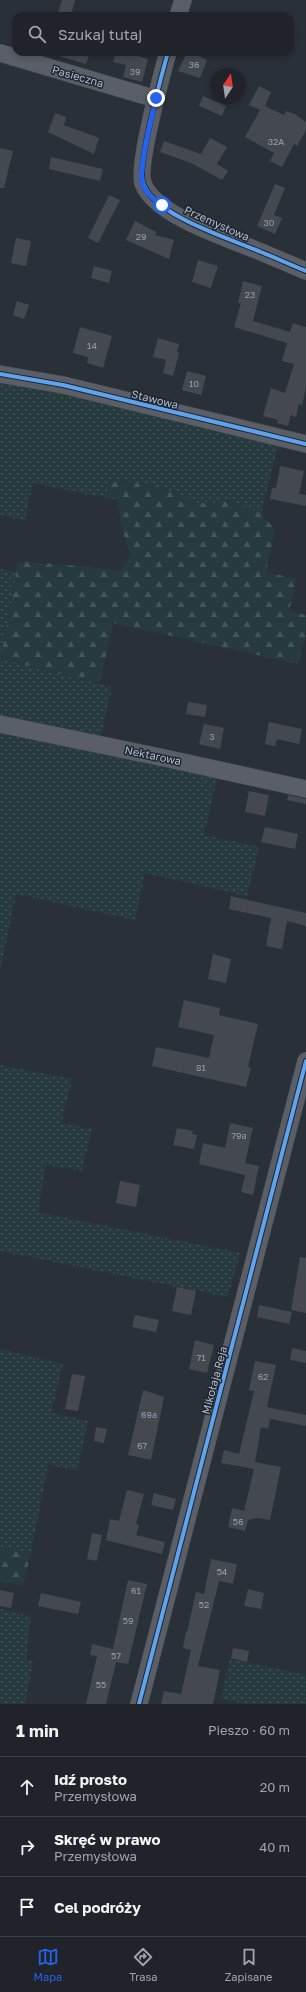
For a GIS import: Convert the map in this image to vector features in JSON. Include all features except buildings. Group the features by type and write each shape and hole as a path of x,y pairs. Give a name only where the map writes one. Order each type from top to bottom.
{"street":[{"path":"179,12 183,0"},
{"name":"Pasieczna","path":"0,53 156,98"},
{"name":"Przemysłowa","path":"167,56 156,98 143,161 142,182 148,193 162,205 195,225 306,271"},
{"name":"Stawowa","path":"0,374 63,385 306,444"},
{"name":"Nektarowa","path":"0,724 160,756 306,789"},
{"name":"Mikołaja Reja","path":"139,1704 306,1061"}],"green space":[{"path":"0,379 51,384 278,446 261,513 233,501 198,503 157,486 111,479 107,492 117,500 33,483 25,520 0,515"},
{"path":"110,479 157,486 198,503 233,501 261,513 275,530 266,572 297,579 289,611 306,615 306,632 298,664 113,623 100,683 1,659 18,561 92,567 120,571 131,556 122,529 117,500 107,492"},
{"path":"0,569 16,572 1,659 112,687 100,740 220,766 204,835 259,847 247,896 145,873 135,920 16,894 0,972"},
{"path":"0,1065 72,1079 61,1123 92,1129 82,1171 46,1165 38,1212 240,1253 228,1297 0,1251"},
{"path":"0,1349 63,1364 51,1413 88,1421 77,1471 48,1464 31,1553 0,1547"},
{"path":"0,1547 31,1553 23,1586 0,1581"},
{"path":"0,1609 31,1616 26,1659 33,1662 25,1704 0,1704"},
{"path":"230,1659 306,1675 306,1704 246,1704 221,1699"}],"cycle path":[{"path":"167,56 151,119 142,173 143,183 150,195 162,206 195,225 306,271"},
{"path":"0,374 63,385 306,444"},
{"path":"139,1704 306,1061"}],"route":[{"path":"156,98 143,161 142,182 148,193 162,205"}]}
